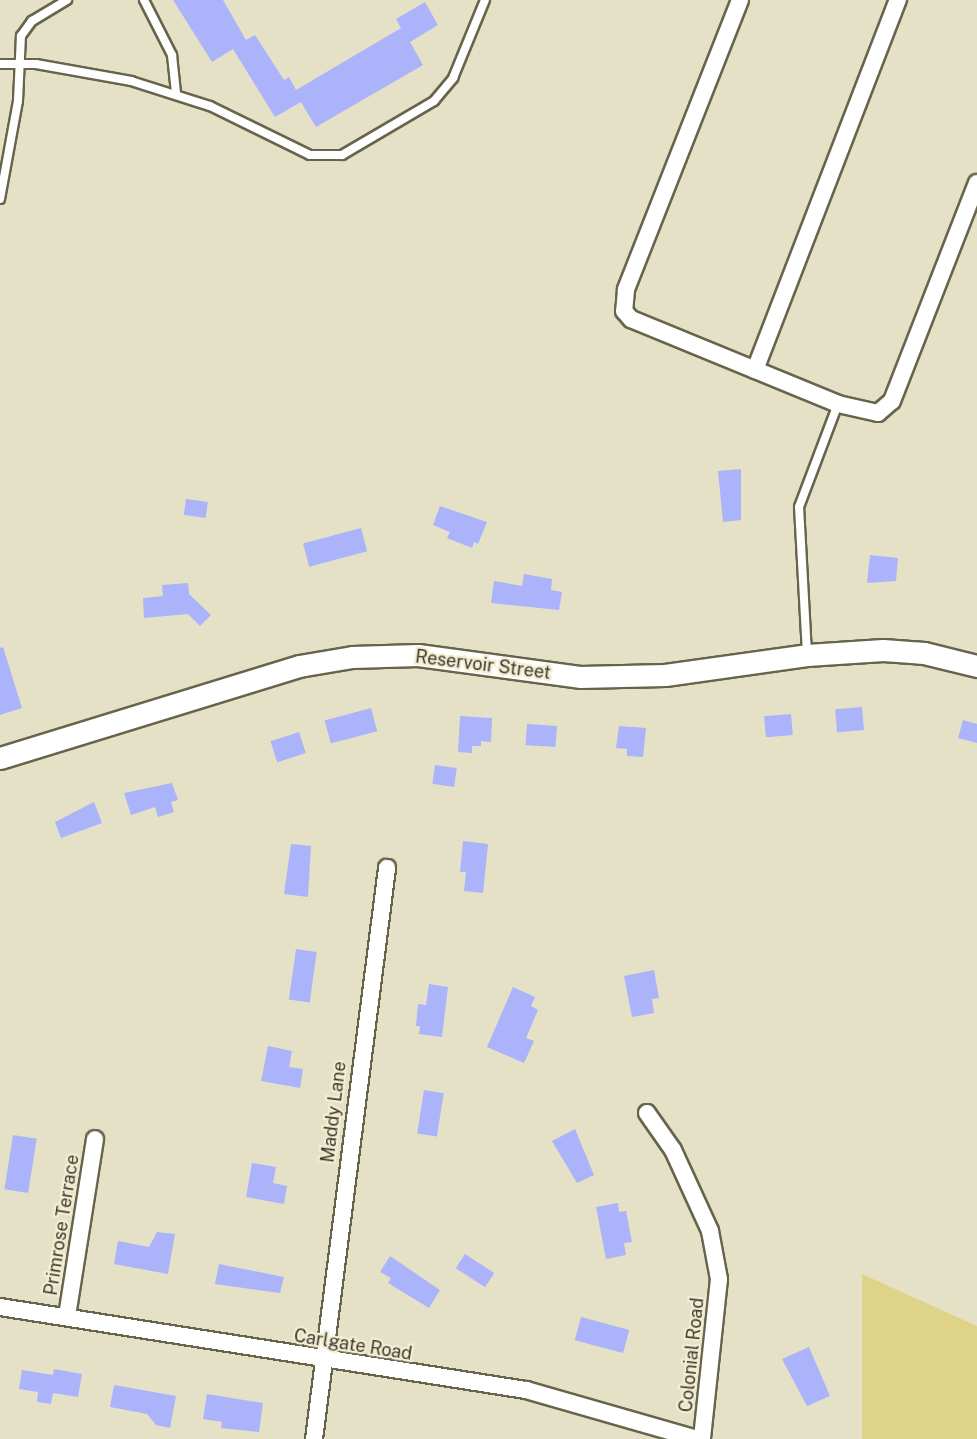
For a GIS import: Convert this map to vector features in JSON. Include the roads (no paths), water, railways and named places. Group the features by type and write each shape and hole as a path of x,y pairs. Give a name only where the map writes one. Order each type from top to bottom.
{"street":[{"path":"740,0 624,300 624,310 641,326 838,404 873,414 892,401 977,183"},
{"path":"755,370 898,0"},
{"name":"Reservoir Street","path":"0,758 299,666 352,657 418,655 533,672 627,678 807,655 897,651 977,666"},
{"name":"Maddy Lane","path":"314,1439 321,1360 387,868"},
{"name":"Colonial Road","path":"647,1113 673,1150 710,1231 719,1279 702,1439"},
{"name":"Primrose Terrace","path":"67,1316 95,1139"},
{"name":"Carlgate Road","path":"0,1306 321,1360 526,1389 697,1439"}],"lane":[{"path":"0,199 18,101 18,63 26,26 67,0"},
{"path":"144,0 172,55 176,94"},
{"path":"0,64 18,63 79,71 176,94 236,118 294,149 342,156 385,135 434,101 453,78 485,0"},
{"path":"807,655 799,507 838,404"}]}
